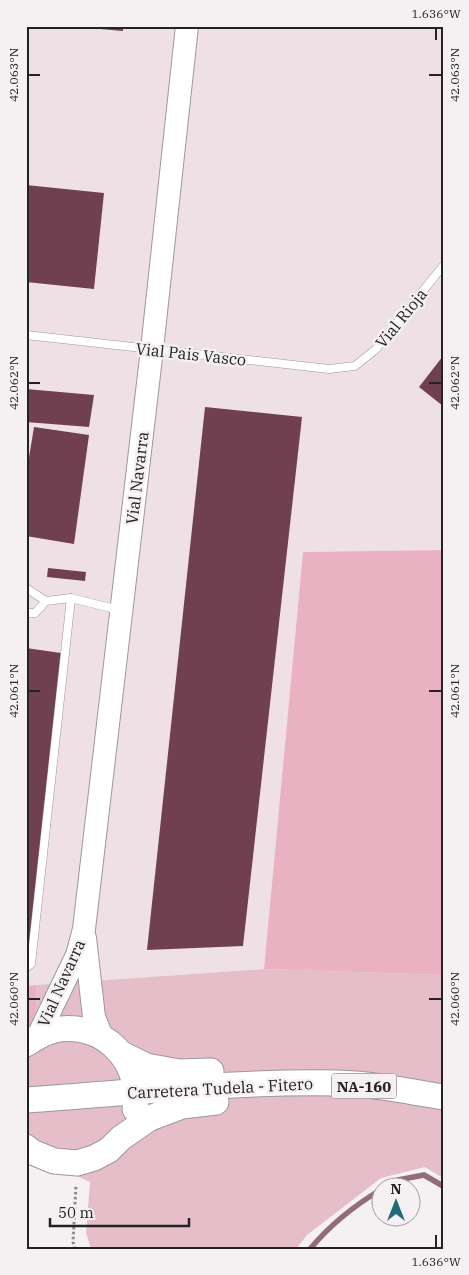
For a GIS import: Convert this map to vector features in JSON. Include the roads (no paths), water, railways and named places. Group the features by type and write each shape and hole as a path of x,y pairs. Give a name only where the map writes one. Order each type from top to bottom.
{"main road":[{"path":"32,1040 54,1030 86,1031 102,1037 122,1054 132,1072 136,1092 135,1107 130,1124 122,1138"},
{"path":"122,1054 146,1066 179,1072 223,1070 285,1083"},
{"path":"26,1147 32,1152 54,1161 77,1162 94,1158 109,1150 150,1118 182,1106 250,1098 285,1083"},
{"name":"Carretera Tudela - Fitero","path":"26,1100 226,1085 285,1083 339,1083 388,1088 443,1097"}],"street":[{"name":"Vial Navarra","path":"32,1040 77,955 84,929 152,349 187,26"},
{"name":"Vial Navarra","path":"84,929 94,1017 102,1037"}],"lane":[{"name":"Vial Rioja","path":"355,366 376,349 443,266"},
{"name":"Vial Pais Vasco","path":"26,335 329,369 355,366"},
{"path":"26,588 46,601 71,598 122,610"},
{"path":"26,968 31,964 71,598"},
{"path":"26,613 35,613 46,601"}],"waterway":[{"path":"408,1178 424,1175 443,1186"},
{"path":"310,1249 343,1216 372,1196"}]}
